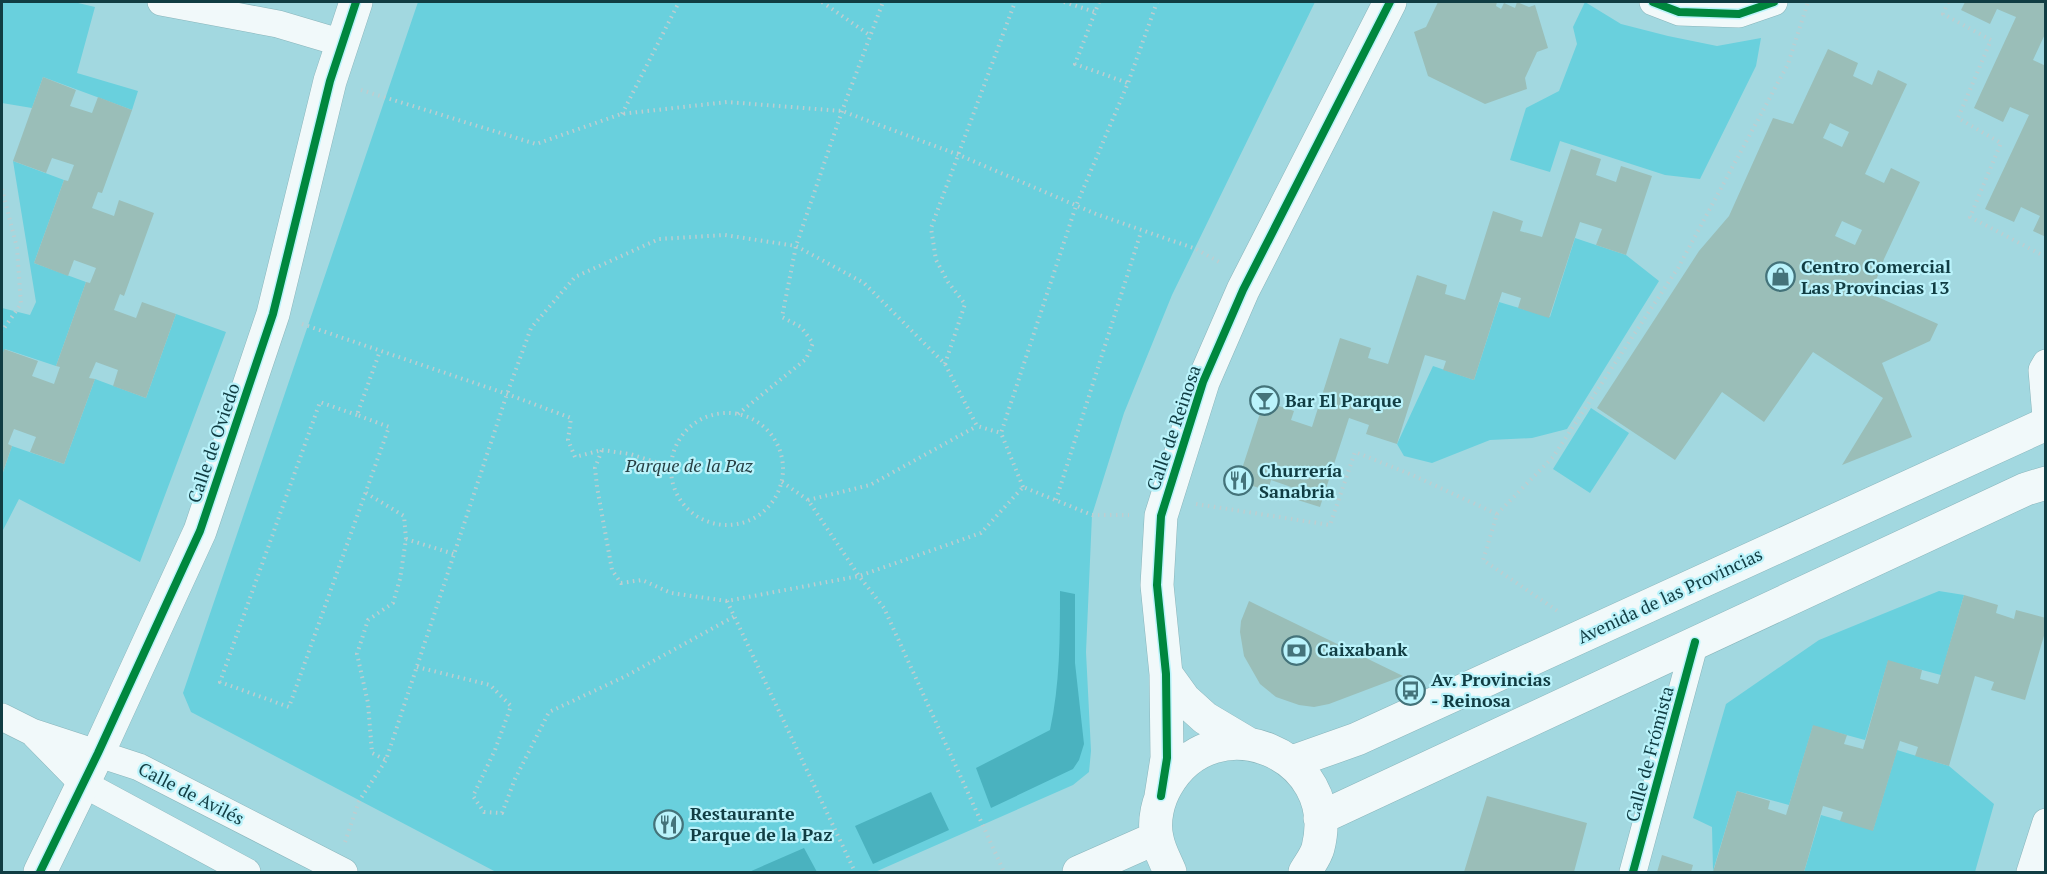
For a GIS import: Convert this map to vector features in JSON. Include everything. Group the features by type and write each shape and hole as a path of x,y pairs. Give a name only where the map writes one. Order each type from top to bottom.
{"main road":[{"name":"Calle de Oviedo","path":"40,873 201,531 273,314 330,81 356,2"},
{"name":"Calle de Reinosa","path":"1156,838 1156,816 1167,758 1166,674 1156,585 1163,507 1203,382 1249,278 1390,2"},
{"name":"Avenida de las Provincias","path":"1292,762 1357,739 2046,424"},
{"path":"1320,818 2026,489 2046,483"},
{"name":"Calle de Reinosa","path":"1166,674 1184,699 1205,718 1247,743"},
{"path":"1161,796 1174,772 1195,755 1220,745 1247,743 1271,750 1292,762 1306,778 1316,797 1320,818 1318,849 1305,873"},
{"path":"1078,873 1156,838 1170,873"}],"street":[{"path":"161,2 278,24 342,43"},
{"path":"1653,2 1679,12 1739,14 1774,2"},
{"path":"2046,363 2042,370 2046,417"},
{"name":"Calle de Frómista","path":"1634,873 1695,642"},
{"name":"Calle de Avilés","path":"2,717 32,732 139,767 340,870"},
{"name":"Calle de Avilés","path":"32,732 82,783 247,873"},
{"path":"2030,873 2046,822"}],"path":[{"path":"621,114 679,2"},
{"path":"822,2 871,36"},
{"path":"738,414 806,359 813,343 801,327 782,317 796,246 842,111 883,2"},
{"path":"945,364 965,304 948,282 936,260 931,228 1015,2"},
{"path":"1064,2 1095,12"},
{"path":"1099,2 1075,64 1128,83"},
{"path":"1157,2 1128,83 1076,206 1001,432 1023,487 1092,515 1163,507 1330,525 1355,452 1410,474 1497,514"},
{"path":"1583,636 1556,609 1483,560 1497,514 1553,457 1678,268 1788,64 1808,2"},
{"path":"1948,2 1943,14 1991,40 1958,118 2001,143 1970,217 2046,257"},
{"path":"330,81 536,144 621,114 727,102 842,111 959,155 1076,206 1196,249 1249,278"},
{"path":"2,189 17,248 21,304 2,331"},
{"path":"1056,500 1142,231"},
{"path":"340,870 359,801 386,760 531,328 575,277 659,239 725,235 796,246 864,283 945,364 977,426"},
{"path":"273,314 571,418 568,440 575,457 602,450 630,454 671,467"},
{"path":"357,415 380,351"},
{"path":"320,402 357,415 389,427 289,706 220,682 320,402"},
{"path":"715,414 738,414 758,423 774,438 781,452 782,482 773,502 760,515 748,522 732,525 712,524 691,513 678,498 671,478 671,467 672,456 680,437 696,422 715,414"},
{"path":"808,500 870,485 977,426 1001,432"},
{"path":"602,450 595,468 597,487 612,570 621,583 642,580 671,593 727,601 859,576 981,533 1023,487"},
{"path":"782,482 808,500 859,576 884,608 1004,873"},
{"path":"366,493 404,516 406,539 400,579 393,603 368,620 357,654 368,703 372,753 386,760"},
{"path":"406,539 454,554"},
{"path":"727,601 855,873"},
{"path":"417,667 490,685 511,706 495,750 473,796 484,812 502,813 515,779 549,712 626,676 735,616"}],"green space":[{"path":"2,2 74,2 95,7 77,73 138,91 132,110 43,77 32,108 2,103"},
{"name":"Parque de la Paz","path":"418,2 1315,2 1172,295 1124,413 1092,515 1086,652 1091,751 1089,772 1073,785 875,872 496,872 191,712 183,693"},
{"path":"1585,2 1621,24 1668,36 1717,46 1761,38 1756,66 1700,179 1665,175 1560,141 1550,172 1510,160 1526,108 1559,91 1577,44 1573,27"},
{"path":"13,161 64,180 34,263 86,282 56,366 5,349 2,356 2,308 30,315 36,302"},
{"path":"1575,238 1626,255 1659,281 1567,429 1532,438 1490,440 1432,463 1404,456 1397,444 1433,366 1474,380 1499,302 1550,317"},
{"path":"176,314 226,332 140,562 19,499 2,532 2,475 12,446 64,464 95,379 146,398"},
{"path":"1591,408 1629,433 1590,493 1553,469"},
{"path":"1939,591 1964,595 1941,675 1888,661 1865,740 1813,726 1789,805 1737,791 1713,871 1712,827 1693,818 1726,704 1819,640"},
{"path":"1897,750 1949,766 1994,804 1975,872 1804,872 1821,815 1873,830"}],"shaded area":[{"path":"1060,591 1075,594 1075,663 1084,744 1079,760 1073,769 991,808 976,768 1050,730 1058,678"},
{"path":"931,792 949,830 873,864 855,826"},
{"path":"804,848 817,872 749,872"}],"building":[{"path":"1438,2 1497,2 1496,6 1501,9 1504,3 1515,8 1517,2 1529,7 1535,5 1548,48 1537,52 1525,78 1527,89 1485,104 1428,76 1414,32 1426,27"},
{"path":"1965,2 2046,2 2046,32 2033,60 2046,66 2046,237 2033,231 2040,216 2021,207 2014,222 1985,209 2029,115 2010,107 2003,122 1974,108 2016,17 1997,9 1990,24 1961,10"},
{"name":"Centro Comercial Las Provincias 13","path":"1828,49 1858,63 1853,76 1872,85 1878,70 1907,84 1865,174 1884,183 1891,168 1920,182 1884,259 1871,294 1938,324 1930,341 1882,363 1912,437 1842,465 1883,398 1813,352 1764,422 1722,392 1675,460 1597,408 1699,251 1729,216 1773,118 1793,124","holes":["1830,123 1849,132 1842,147 1823,138","1842,221 1862,230 1855,245 1835,236"]},
{"path":"43,77 76,90 70,106 92,113 98,97 132,110 102,193 98,192 92,208 114,216 119,200 154,213 124,296 120,294 114,310 136,318 142,302 176,314 146,398 113,386 118,370 96,362 89,378 95,379 64,464 30,452 36,437 14,429 8,444 12,446 2,475 2,356 4,349 38,361 32,376 54,384 60,367 56,366 86,282 90,283 96,268 74,260 68,276 34,263 64,180 68,181 74,165 52,158 46,173 13,161"},
{"path":"1571,149 1601,159 1596,175 1616,182 1621,166 1652,176 1626,255 1596,245 1602,229 1580,222 1549,318 1518,308 1521,298 1502,292 1474,380 1443,370 1446,361 1425,355 1397,444 1366,434 1369,425 1349,418 1320,507 1288,497 1291,487 1271,480 1268,491 1238,481 1264,401 1294,411 1291,420 1312,427 1340,338 1371,348 1368,358 1388,364 1417,275 1447,285 1445,294 1465,300 1493,211 1523,221 1520,231 1542,237"},
{"path":"1964,595 1998,605 1996,613 2014,619 2016,610 2046,618 2046,629 2025,700 1991,690 1994,682 1975,676 1949,766 1915,756 1918,747 1900,741 1873,831 1840,821 1843,812 1823,806 1804,872 1713,872 1737,791 1770,801 1768,809 1786,815 1813,725 1847,735 1844,744 1863,749 1888,660 1922,670 1920,679 1938,684"},
{"name":"Caixabank","path":"1249,601 1403,676 1329,704 1314,707 1299,705 1276,697 1260,684 1244,656 1240,632 1241,621"},
{"path":"1487,796 1587,823 1574,872 1464,872"},
{"path":"1662,855 1693,865 1691,872 1657,872"}],"cycle path":[{"path":"40,872 98,753 200,531 273,314 330,81 356,2"},
{"path":"1161,796 1167,758 1166,674 1157,585 1161,516 1203,382 1243,290 1390,2"},
{"path":"1653,2 1679,12 1739,14 1774,2"},
{"path":"1633,872 1695,642"}],"place":[{"name":"Centro Comercial Las Provincias 13","path":"1780,277"},
{"name":"Bar El Parque","path":"1264,401"},
{"name":"Churrería Sanabria","path":"1238,481"},
{"name":"Caixabank","path":"1296,650"},
{"name":"Av. Provincias - Reinosa","path":"1410,690"},
{"name":"Restaurante Parque de la Paz","path":"669,824"}]}
